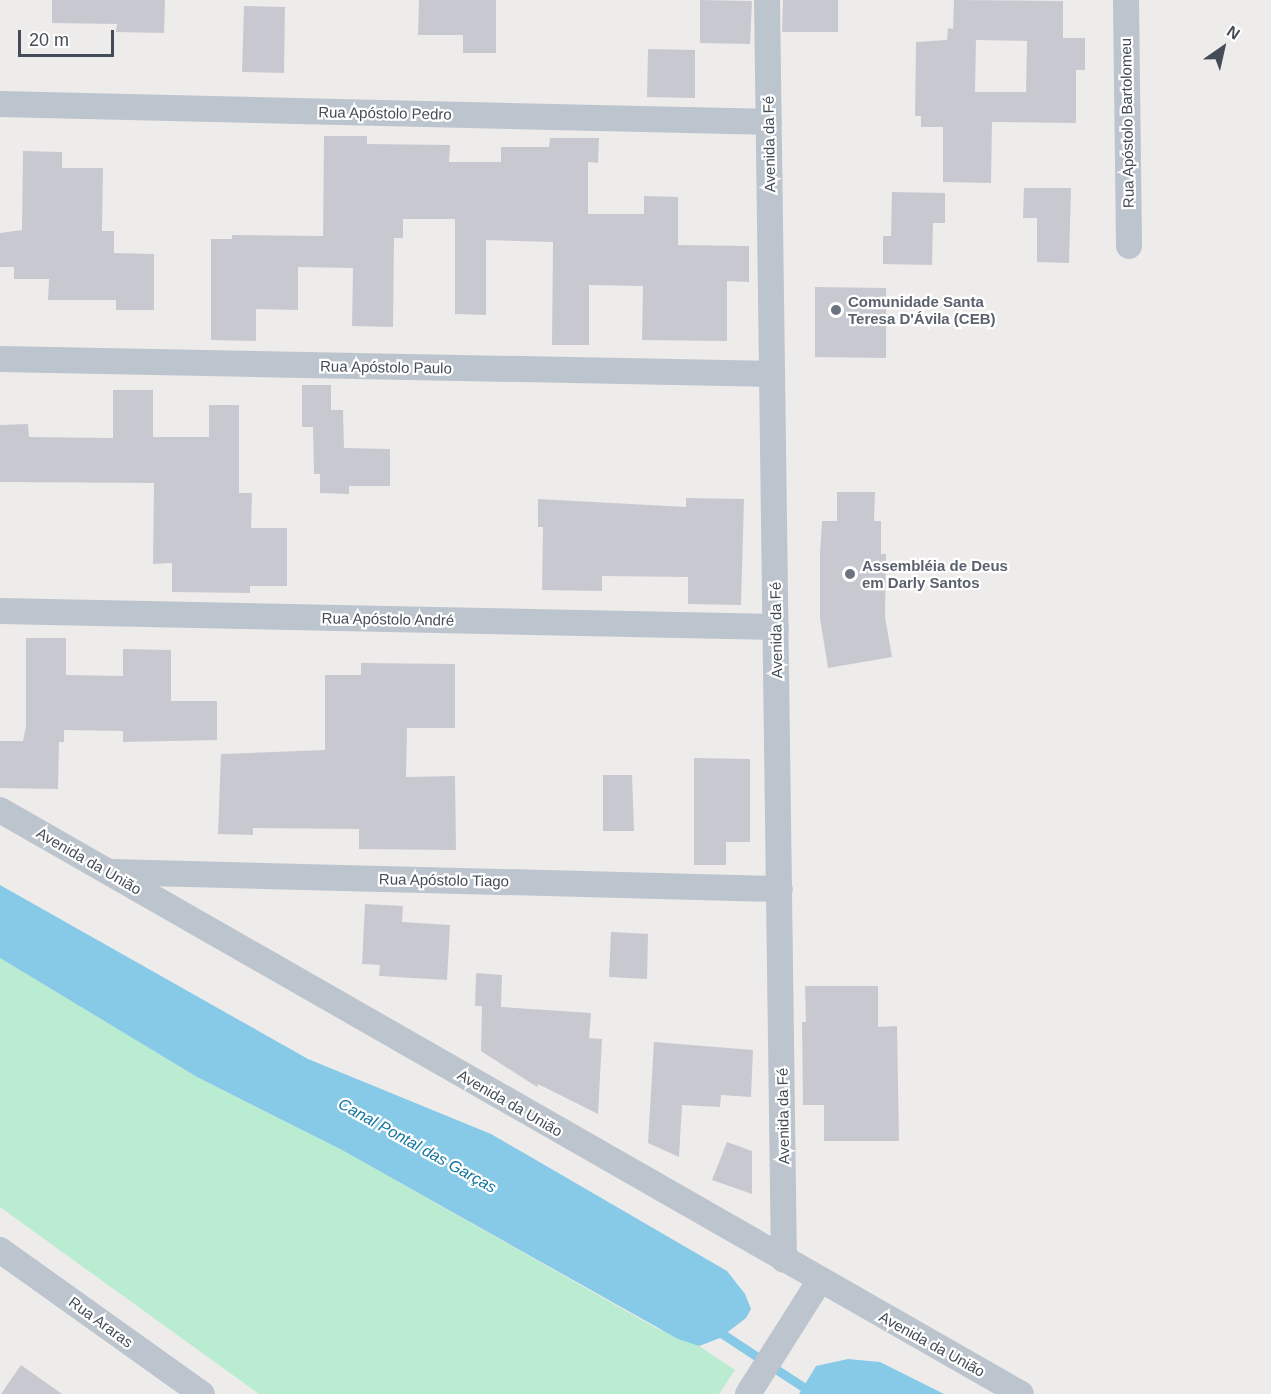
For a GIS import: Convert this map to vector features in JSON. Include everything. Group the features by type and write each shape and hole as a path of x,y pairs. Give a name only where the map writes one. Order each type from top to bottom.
{"street":[{"name":"Avenida da Fé","path":"767,0 784,1260"},
{"name":"Rua Apóstolo Bartolomeu","path":"1126,0 1129,246"},
{"name":"Rua Apóstolo Pedro","path":"0,104 769,122"},
{"name":"Rua Apóstolo Paulo","path":"0,359 772,374"},
{"name":"Rua Apóstolo André","path":"0,611 776,627"},
{"name":"Avenida da União","path":"0,810 1022,1394"},
{"name":"Rua Apóstolo Tiago","path":"108,872 780,889"},
{"name":"Rua Araras","path":"0,1250 202,1394"},
{"path":"750,1391 820,1280"}],"green space":[{"path":"0,958 197,1077 342,1150 656,1328 699,1346 735,1370 719,1394 259,1394 0,1207"}],"water":[{"path":"0,885 308,1059 491,1134 727,1271 745,1294 751,1309 746,1318 720,1338 699,1346 678,1339 342,1150 197,1077 0,958"},
{"path":"848,1359 880,1362 944,1394 799,1394 816,1366"}],"building":[{"path":"52,0 165,0 164,33 116,32 117,24 52,23"},
{"path":"419,0 496,0 496,53 463,53 463,35 418,35"},
{"path":"700,0 752,1 750,44 700,43"},
{"path":"783,0 838,0 838,32 782,32"},
{"path":"954,0 1063,1 1063,38 1085,38 1085,70 1076,70 1076,123 992,122 991,183 943,182 943,127 921,127 921,116 915,116 916,42 947,40 948,28 953,29","holes":["976,40 1027,41 1026,92 975,92"]},
{"path":"244,6 285,7 284,73 242,72"},
{"path":"648,49 695,50 695,98 647,97"},
{"path":"324,136 367,136 367,144 450,145 449,162 501,162 501,147 549,147 550,138 599,138 598,163 588,162 588,214 644,214 644,196 678,197 678,245 749,246 749,282 727,281 727,341 642,340 643,286 589,285 589,345 552,345 553,242 486,240 486,315 455,314 455,219 403,219 403,238 394,238 393,327 352,326 353,268 298,267 298,310 256,309 256,341 211,340 211,239 232,239 232,235 323,236"},
{"path":"23,151 62,152 62,168 103,168 102,231 114,231 114,253 154,254 154,310 116,310 116,300 48,300 49,279 14,279 14,267 0,267 0,233 22,230"},
{"path":"1024,188 1071,188 1069,263 1037,262 1037,218 1023,218"},
{"path":"892,192 945,193 945,223 933,223 932,265 883,264 883,236 891,236"},
{"path":"815,287 886,288 886,358 815,357"},
{"path":"302,385 331,385 331,410 343,410 344,448 390,449 390,486 349,486 349,494 320,493 320,474 314,474 313,427 302,427"},
{"path":"113,390 153,390 153,437 209,437 209,405 239,405 239,493 252,493 251,528 287,528 287,586 250,586 250,593 172,592 172,563 153,564 154,483 0,482 0,425 28,424 29,437 113,438"},
{"path":"837,492 875,492 874,521 881,521 881,554 886,554 885,617 892,657 828,668 820,618 820,554 822,521 837,521"},
{"path":"686,498 744,499 741,605 688,604 688,577 602,576 602,591 542,590 543,527 538,527 538,499 686,507"},
{"path":"26,638 66,638 66,675 123,676 123,649 171,650 171,701 217,701 217,740 123,742 123,731 64,730 64,742 59,742 58,789 0,788 0,741 23,741 26,726"},
{"path":"361,663 455,664 455,728 407,728 406,777 455,776 456,850 359,849 359,829 253,828 253,835 218,834 221,754 325,750 325,675 361,675"},
{"path":"694,758 750,759 750,842 726,842 726,865 694,865"},
{"path":"603,775 632,775 634,831 603,831"},
{"path":"365,904 403,906 402,922 450,925 447,980 379,976 380,965 362,964"},
{"path":"611,932 648,934 647,979 609,977"},
{"path":"476,973 502,975 501,1007 591,1013 589,1038 602,1039 598,1114 538,1084 537,1087 481,1051 482,1006 475,1006"},
{"path":"805,986 878,986 878,1027 897,1026 899,1141 824,1141 824,1105 803,1105 802,1022 806,1022"},
{"path":"654,1042 753,1050 751,1097 721,1095 720,1107 682,1105 679,1157 648,1143"},
{"path":"727,1142 752,1151 752,1194 712,1180"},
{"path":"21,1365 62,1394 1,1394"}],"waterway":[{"name":"Canal Pontal das Garças","path":"715,1329 814,1394"}],"place":[{"name":"Comunidade Santa Teresa D'Ávila (CEB)","path":"836,310"},
{"name":"Assembléia de Deus em Darly Santos","path":"850,574"}]}
